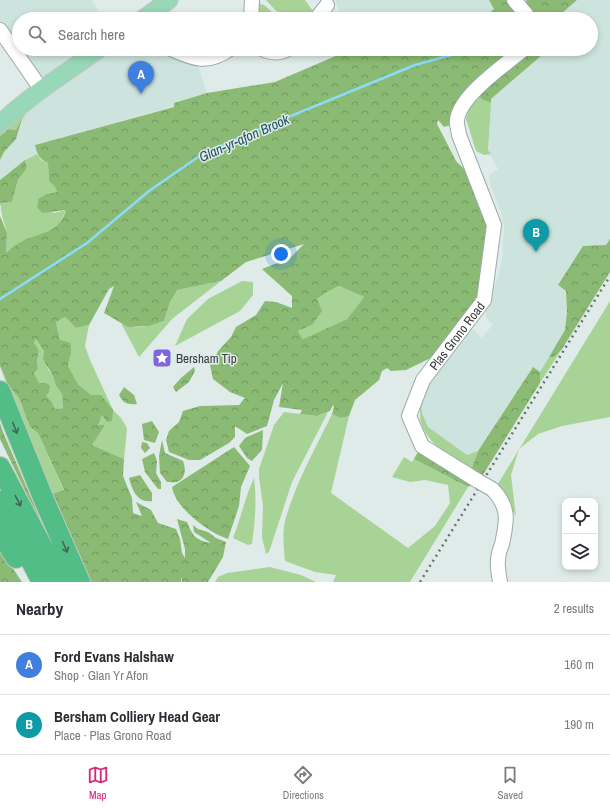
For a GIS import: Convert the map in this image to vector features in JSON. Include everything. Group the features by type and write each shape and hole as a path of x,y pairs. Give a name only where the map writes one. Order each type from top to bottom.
{"highway":[{"path":"0,391 44,500 80,582"},
{"path":"0,467 61,582"},
{"path":"0,501 42,582"},
{"path":"0,533 31,582"}],"main road":[{"path":"153,12 169,0"},
{"path":"0,124 15,109 41,89 89,56"}],"street":[{"path":"251,12 252,0"},
{"path":"323,12 327,5"},
{"path":"0,30 12,47"},
{"path":"18,56 41,89"},
{"path":"187,56 191,58 206,59 213,56"},
{"name":"Plas Grono Road","path":"500,582 498,560 506,528 506,513 501,498 492,489 422,446 410,416 423,380 484,300 494,226 459,135 457,121 461,108 475,90 516,56"}],"shaded area":[{"path":"0,0 92,0 99,12 12,12 12,56 71,56 33,86 0,41"},
{"path":"335,0 489,0 495,9 491,12 340,12"},
{"path":"577,0 610,0 610,239 606,245 558,286 566,291 567,312 565,330 540,372 532,368 478,451 467,455 428,427 422,413 421,397 427,380 469,325 482,338 493,324 486,318 485,306 490,299 498,277 502,258 504,228 501,212 489,179 489,175 498,169 488,150 491,99 541,56 598,56 598,12 563,12"},
{"path":"99,56 174,56 183,63 198,66 207,93 174,103 174,106 35,145 37,154 26,159 0,180 0,160 4,152 16,139 22,119 28,110 44,94"}],"green space":[{"path":"266,0 305,0 314,12 279,12 276,11"},
{"path":"489,0 509,0 530,12 490,12 494,9"},
{"path":"526,0 577,0 563,12 530,12"},
{"path":"254,2 264,5 272,12 254,12"},
{"path":"336,56 541,56 491,99 491,103 481,99 475,86 451,125 444,127 438,120 437,124 456,161 470,175 490,227 480,299 441,353 406,370 391,371 387,368 382,371 379,380 355,400 349,416 340,418 332,414 334,407 333,405 330,411 317,416 300,414 302,410 279,407 283,383 274,400 267,426 247,434 235,426 235,437 229,443 200,460 189,460 169,452 166,440 169,431 179,422 183,411 200,406 239,405 245,398 230,392 213,379 210,365 219,350 231,337 236,327 256,315 265,301 276,302 292,308 292,296 262,269 290,258 304,244 246,262 221,281 177,290 170,302 164,321 149,326 128,327 104,313 114,286 109,289 89,325 76,328 65,317 56,322 60,340 71,343 71,353 68,366 78,384 91,395 101,395 113,410 112,421 107,422 102,415 98,425 105,425 92,445 124,459 123,476 132,498 133,513 142,516 136,502 151,510 158,523 176,529 180,539 182,553 185,558 185,549 177,519 187,522 191,531 198,539 211,543 194,532 193,525 198,529 208,532 216,538 226,542 223,557 208,582 182,582 181,576 181,582 91,582 53,494 64,490 38,433 30,427 19,398 9,386 0,366 0,216 7,233 6,253 22,241 54,228 63,218 66,210 42,213 37,207 38,199 46,194 57,192 55,187 49,181 48,163 42,160 39,156 35,145 174,107 174,103 207,93 275,82","holes":["339,286 364,297 347,319 303,339 298,331 312,325 322,311 317,299 327,292","36,339 44,352 43,359 53,376 56,386 62,394 63,408 55,409 52,402 46,396 49,392 50,386 46,383 39,383 34,373 38,369 37,361 39,350 34,343"]},
{"path":"479,95 481,99 491,103 488,150 491,154 484,155 476,151 466,119 469,106"},
{"path":"28,110 16,130 9,129 0,136 0,131"},
{"path":"22,119 16,139 4,152 0,160 0,136 9,129 16,130"},
{"path":"37,154 41,160 48,163 49,181 55,187 57,192 46,194 38,199 37,207 54,213 66,210 60,223 49,231 40,236 21,241 6,253 7,234 2,215 1,203 12,202 18,180 27,168 25,160"},
{"path":"25,160 27,168 18,180 12,202 1,203 0,206 0,180"},
{"path":"610,239 610,272 562,349 554,357 549,357 565,330 567,312 566,291 558,285 583,246 606,245"},
{"path":"221,281 172,319 139,357 121,323 132,327 137,327 164,321 170,302 176,290"},
{"path":"242,281 253,282 253,295 240,311 175,346 187,319 208,299"},
{"path":"339,286 364,297 347,319 303,339 298,331 312,325 317,299"},
{"path":"610,301 610,417 562,426 538,434 520,449"},
{"path":"65,317 76,328 89,325 85,346 90,360 113,410 121,418 127,428 124,459 92,445 104,426 97,425 91,395 78,384 68,366 71,353 60,340 56,322"},
{"path":"36,339 44,353 48,369 53,376 56,386 62,394 63,408 55,409 52,402 45,396 34,373 38,369 37,361 39,350 34,343"},
{"path":"562,349 540,383 540,372 549,357 554,357"},
{"path":"0,366 9,386 19,398 30,427 38,433 64,491 53,495 91,582 26,440"},
{"path":"194,367 195,371 189,382 176,392 173,387"},
{"path":"533,367 540,372 540,383 481,478 471,470 478,451"},
{"path":"124,387 134,395 137,404 128,404 122,400 119,395"},
{"path":"421,397 422,413 428,427 467,455 478,451 471,470 449,456 429,438 420,419"},
{"path":"284,412 317,416 328,412 292,482 269,552 266,554 262,537 263,506 259,469 274,425"},
{"path":"332,414 340,418 349,416 331,493 408,548 435,526 450,503 448,485 425,480 410,482 392,477 404,457 412,462 414,459 468,487 410,582 333,582 336,575 315,572 285,561 284,531 289,507 306,467"},
{"path":"152,421 159,432 155,443 144,440 142,424"},
{"path":"0,423 3,432 50,542 0,439"},
{"path":"263,430 262,450 252,461 247,458 239,446 245,438"},
{"path":"162,440 165,453 183,461 185,467 184,476 177,482 167,482 160,473 159,456"},
{"path":"142,442 147,443 150,448 145,453 141,448"},
{"path":"234,447 250,466 241,487 239,506 228,539 220,536 194,519 179,503 174,495 172,487"},
{"path":"419,450 473,484 468,487 414,459"},
{"path":"519,450 511,475 516,517 505,494 496,487"},
{"path":"154,453 157,461 156,473 161,482 161,489 158,489 145,472 142,459"},
{"path":"140,475 152,493 152,501 142,500 139,498 132,487 129,478"},
{"path":"254,478 255,519 252,544 248,545 233,538"},
{"path":"0,549 22,582 0,582"},
{"path":"270,567 301,575 316,582 215,582 218,577 227,573"}],"waterway":[{"name":"Glan-yr-afon Brook","path":"0,299 87,243 149,191 201,155 252,132 415,65 448,56"}],"railway":[{"path":"420,582 610,276"}],"place":[{"name":"Ford Evans Halshaw","path":"141,94"},
{"name":"Bersham Colliery Head Gear","path":"536,252"},
{"name":"Bersham Tip","path":"162,358"}]}
